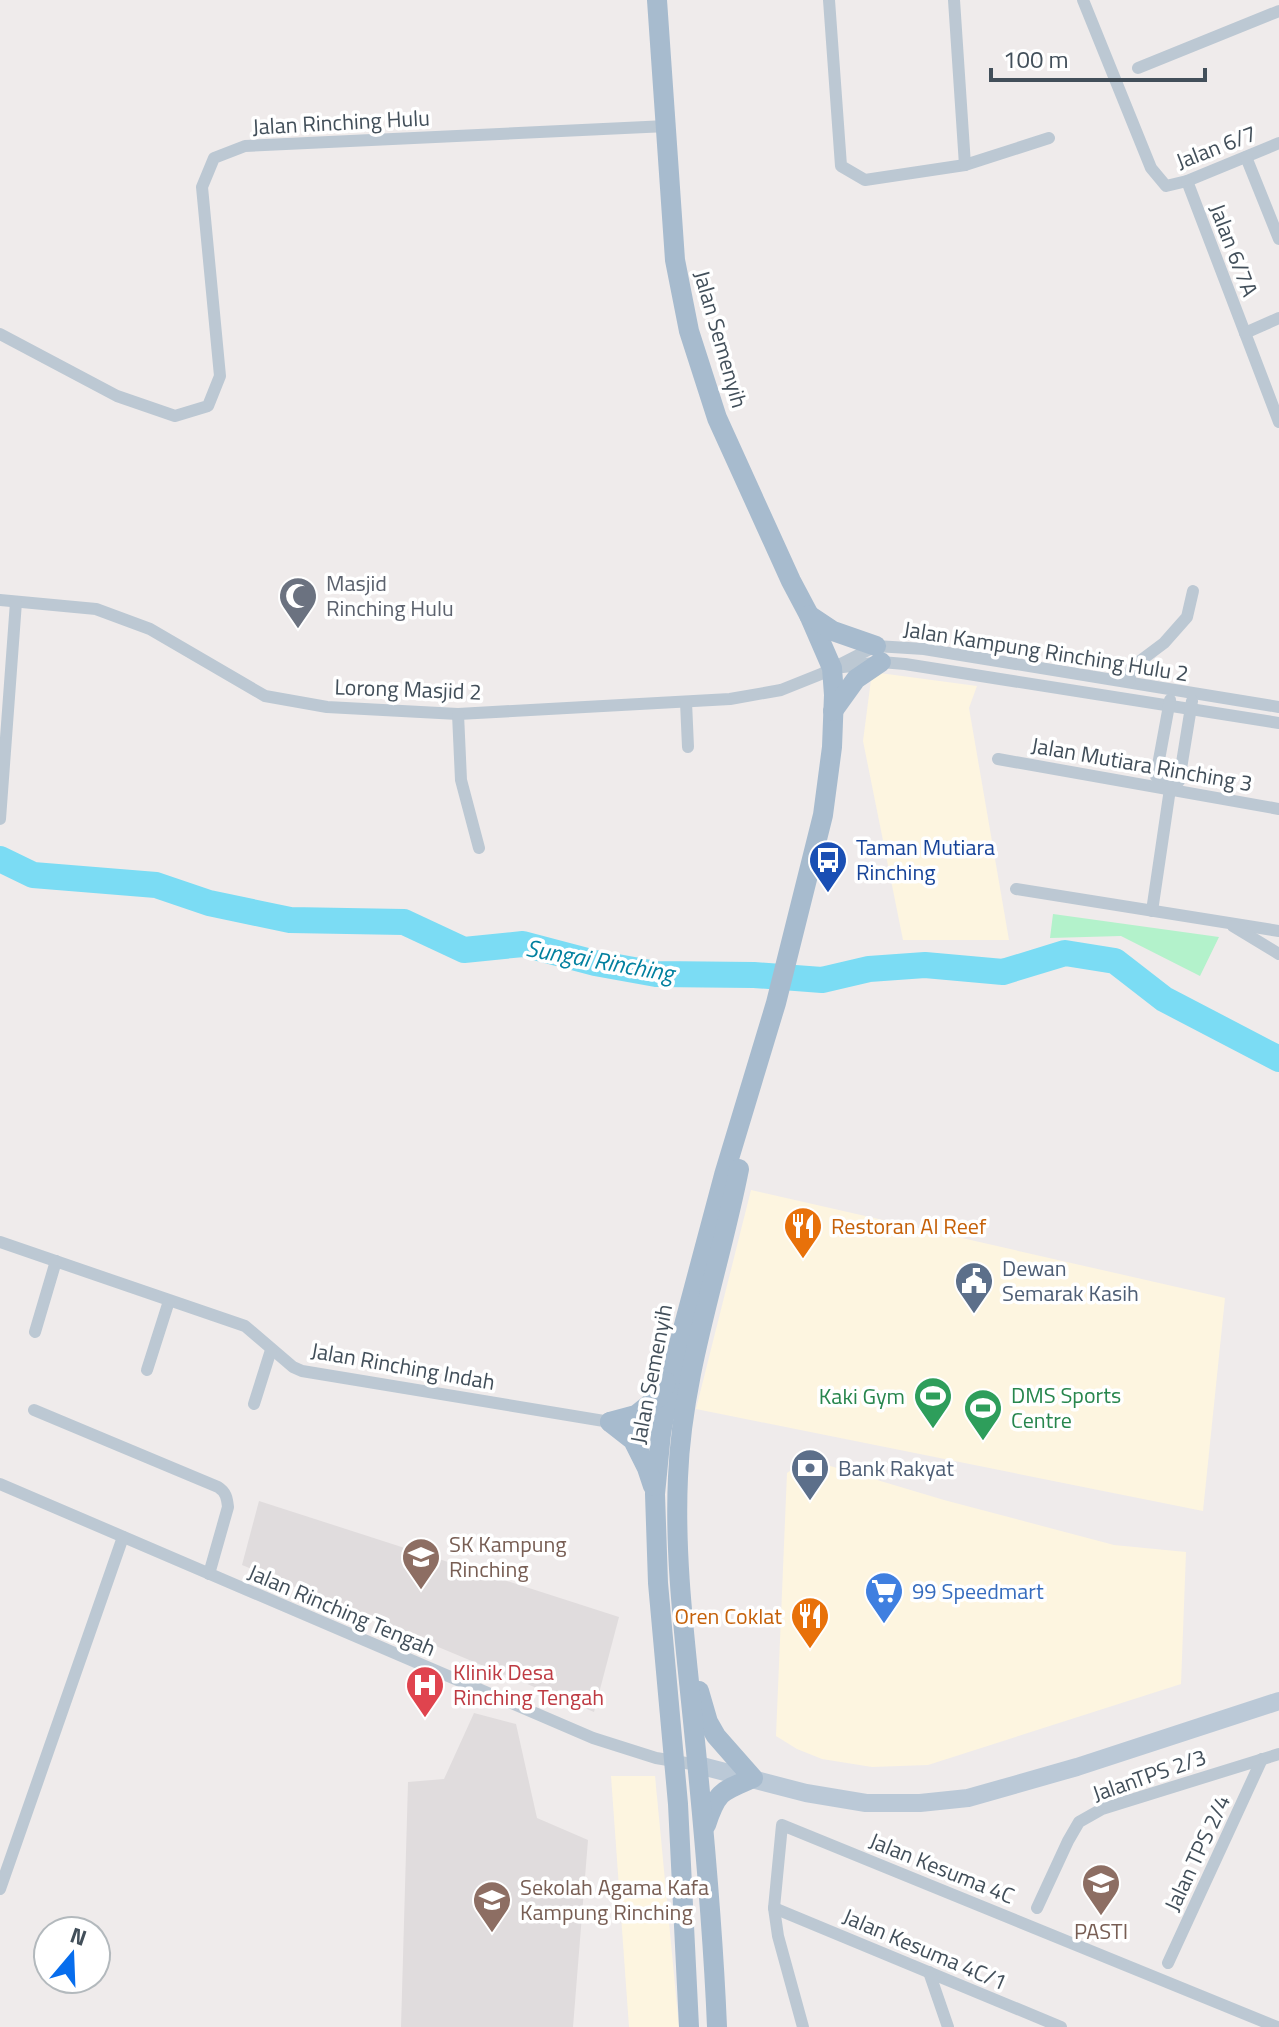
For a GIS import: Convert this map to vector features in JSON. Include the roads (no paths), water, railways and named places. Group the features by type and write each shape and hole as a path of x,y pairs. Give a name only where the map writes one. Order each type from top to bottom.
{"main road":[{"name":"Jalan Semenyih","path":"657,0 675,260 689,331 717,418 791,581 826,671 832,747"},
{"name":"Jalan Semenyih","path":"717,2027 714,1940 679,1576 678,1478 671,1436 676,1355 724,1175 776,1003 823,815 832,747 833,711 826,671 809,615 791,581"},
{"path":"809,615 879,654 833,711"},
{"name":"Jalan Semenyih","path":"689,2027 678,1804 658,1583 655,1494 671,1436 687,1400 738,1173 756,1074"},
{"path":"610,1422 636,1415 661,1395 676,1355"},
{"path":"610,1422 633,1440 647,1468 655,1494"},
{"path":"685,1641 708,1722 716,1736 753,1778 724,1790 714,1801 704,1832"}],"street":[{"path":"829,0 841,166 865,180 965,165 1049,138"},
{"path":"954,0 965,165"},
{"name":"Jalan 6/7","path":"1085,2 1151,168 1166,186 1187,181 1279,143"},
{"path":"1138,68 1279,11"},
{"name":"Jalan Rinching Hulu","path":"0,334 117,396 175,416 208,406 220,376 202,187 214,158 245,146 667,126"},
{"path":"1246,157 1279,239"},
{"name":"Jalan 6/7A","path":"1187,181 1279,422"},
{"path":"1245,333 1279,318"},
{"path":"1129,682 1132,667 1164,643 1187,617 1193,591"},
{"name":"Lorong Masjid 2","path":"0,600 96,609 150,629 265,696 327,707 458,714 730,699 781,690 826,671"},
{"path":"0,818 16,602"},
{"name":"Jalan Kampung Rinching Hulu 2","path":"826,671 879,654 924,649 1279,707"},
{"name":"Jalan Kampung Rinching Hulu 2","path":"879,654 905,664 1279,723"},
{"path":"1170,789 1156,776 1172,690"},
{"path":"1152,911 1170,789 1179,781 1193,694"},
{"path":"686,702 688,747"},
{"path":"458,714 461,780 479,848"},
{"name":"Jalan Mutiara Rinching 3","path":"998,759 1279,809"},
{"path":"1016,889 1279,931"},
{"path":"1227,923 1279,954"},
{"name":"Jalan Rinching Indah","path":"0,1242 245,1326 271,1350 302,1371 610,1422 671,1436"},
{"path":"35,1332 56,1261"},
{"path":"147,1370 169,1301"},
{"path":"254,1404 271,1350"},
{"path":"34,1410 223,1490 228,1507 209,1574"},
{"name":"Jalan Rinching Tengah","path":"0,1484 593,1738 656,1758 698,1765"},
{"path":"0,1889 123,1537"},
{"path":"698,1765 806,1793 866,1803 920,1803 968,1798 1077,1767 1279,1701"},
{"name":"JalanTPS 2/3","path":"1037,1908 1079,1822 1102,1809 1279,1754"},
{"name":"Jalan TPS 2/4","path":"1168,1963 1262,1759"},
{"name":"Jalan Kesuma 4C","path":"803,2027 778,1936 774,1908 782,1825 1277,2027"},
{"name":"Jalan Kesuma 4C/1","path":"774,1908 1061,2027"},
{"path":"929,1972 948,2027"}],"waterway":[{"name":"Sungai Rinching","path":"0,859 33,875 156,885 209,903 290,920 404,922 464,950 523,944 595,963 656,974 754,975 822,980 869,969 925,965 1003,972 1065,953 1115,961 1164,999 1279,1059"}],"place":[{"name":"Masjid Rinching Hulu","path":"298,630"},
{"name":"Taman Mutiara Rinching","path":"828,894"},
{"name":"Restoran Al Reef","path":"803,1260"},
{"name":"Dewan Semarak Kasih","path":"974,1315"},
{"name":"Kaki Gym","path":"933,1430"},
{"name":"DMS Sports Centre","path":"983,1442"},
{"name":"Bank Rakyat","path":"810,1502"},
{"name":"SK Kampung Rinching","path":"421,1591"},
{"name":"99 Speedmart","path":"884,1625"},
{"name":"Oren Coklat","path":"810,1650"},
{"name":"Klinik Desa Rinching Tengah","path":"425,1719"},
{"name":"PASTI","path":"1101,1917"},
{"name":"Sekolah Agama Kafa Kampung Rinching","path":"492,1934"}]}
